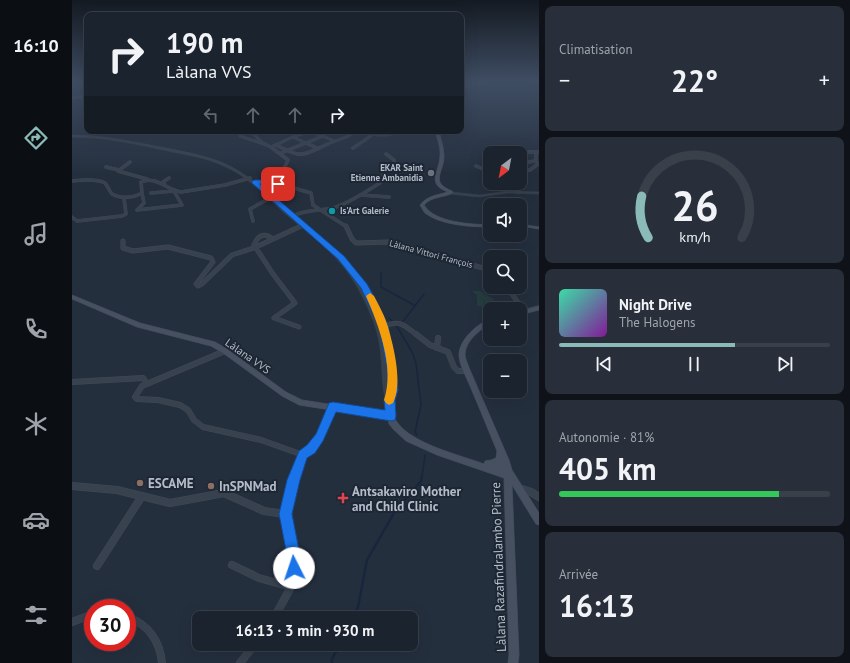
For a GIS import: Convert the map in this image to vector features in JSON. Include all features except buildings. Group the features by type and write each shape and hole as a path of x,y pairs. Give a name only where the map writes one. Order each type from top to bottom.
{"main road":[{"path":"438,134 442,157 437,182 439,186 448,193"},
{"path":"448,193 438,195 424,202 422,205 423,209 435,216 460,224 483,226"},
{"path":"527,226 539,228"},
{"name":"Làlana VVS","path":"72,297 139,325 213,344 284,394 301,403 391,416"},
{"path":"527,311 539,308"},
{"path":"483,325 479,327 465,344 462,354 467,371 501,451 508,473"},
{"path":"391,416 392,422 409,439 463,460 508,473"},
{"path":"478,463 492,464 500,460 501,451"},
{"path":"463,460 478,463 508,473"},
{"name":"Làlana Razafindralambo Pierre","path":"508,473 514,487 513,663"},
{"path":"514,487 539,521"}],"street":[{"path":"253,134 262,142 281,153 288,160 283,174 273,182"},
{"path":"271,147 293,137 305,134"},
{"path":"276,145 296,155 302,155 334,141 341,141 352,134"},
{"path":"353,148 372,135 392,134"},
{"path":"72,135 106,137 200,157 229,167 251,180 293,216 349,271 368,302 378,326 391,416"},
{"path":"240,136 262,142"},
{"path":"281,153 323,136 334,141"},
{"path":"293,137 317,148"},
{"path":"527,151 537,152 536,161 538,164 530,170 527,170"},
{"path":"386,154 395,162 393,166"},
{"path":"527,162 536,161"},
{"path":"119,170 130,162"},
{"path":"293,216 306,210 321,210 334,207 361,195 380,183 379,180 389,167 413,166"},
{"path":"476,166 483,169"},
{"path":"106,167 119,170 119,172 149,180 166,186 174,191 182,205 137,210 144,203 141,182 149,180"},
{"path":"166,186 163,182 169,178"},
{"path":"72,181 86,180 102,182 106,184 111,193 124,198 131,198 142,193"},
{"path":"251,180 270,198 341,257 353,271 373,302 383,326 392,368 393,390 389,400"},
{"name":"Làlana Vittori François","path":"151,193 174,191 182,192 251,180 273,182 311,193 312,204 346,226 352,239 356,242 390,242 483,268"},
{"path":"448,193 479,196 518,192 539,193"},
{"path":"361,195 389,197"},
{"path":"72,217 77,221 91,218 122,217 126,214 124,210 124,198"},
{"path":"253,221 250,209 270,198"},
{"path":"123,241 123,248 133,252 168,248 211,258 213,262 196,284 198,286 202,284 229,257 256,247 303,225"},
{"path":"273,239 266,235 258,236 254,244 273,274 295,303 274,318 299,328"},
{"path":"383,326 397,323 430,345 448,352 454,367 458,371 467,371"},
{"path":"437,348 438,338"},
{"path":"225,351 142,386 135,397 137,399 158,400 180,405 188,410 194,420 203,426 261,440 303,455"},
{"path":"72,382 143,378 147,384"},
{"path":"278,611 292,587 294,568 293,550 286,514 294,480 303,455 311,449 320,438 333,407"},
{"path":"72,486 117,490 170,503 224,493 264,511 286,514"},
{"path":"514,487 531,492 539,497"},
{"path":"97,566 142,496"},
{"path":"232,565 259,578 292,587"},
{"path":"72,622 84,617"},
{"path":"136,619 154,636 162,653 162,663"},
{"path":"240,663 249,651"}],"green space":[{"path":"472,291 480,291 495,300 483,302 483,307 477,306 477,295"}],"waterway":[{"path":"381,272 381,287 414,305"},
{"path":"401,324 424,294"},
{"path":"389,318 393,322"},
{"path":"396,325 412,352 416,363 421,405 415,432 417,435"},
{"path":"422,477 425,455"},
{"path":"356,611 367,560 394,513 421,481 422,476"},
{"path":"332,663 332,659 336,651"}],"slow traffic":[{"path":"370,296 384,326 392,368 393,390 389,400"}],"place":[{"name":"EKAR Saint Etienne Ambanidia","path":"431,173"},
{"name":"Is'Art Galerie","path":"332,211"},
{"name":"ESCAME","path":"140,483"},
{"name":"InSPNMad","path":"211,486"},
{"name":"Antsakaviro Mother and Child Clinic","path":"343,498"}],"route":[{"path":"278,184 273,182 255,182 341,257 364,286 373,302 384,326 392,368 393,390 389,400 391,416 333,407 320,438 311,449 303,455 294,480 286,514 293,550 294,568"}]}
